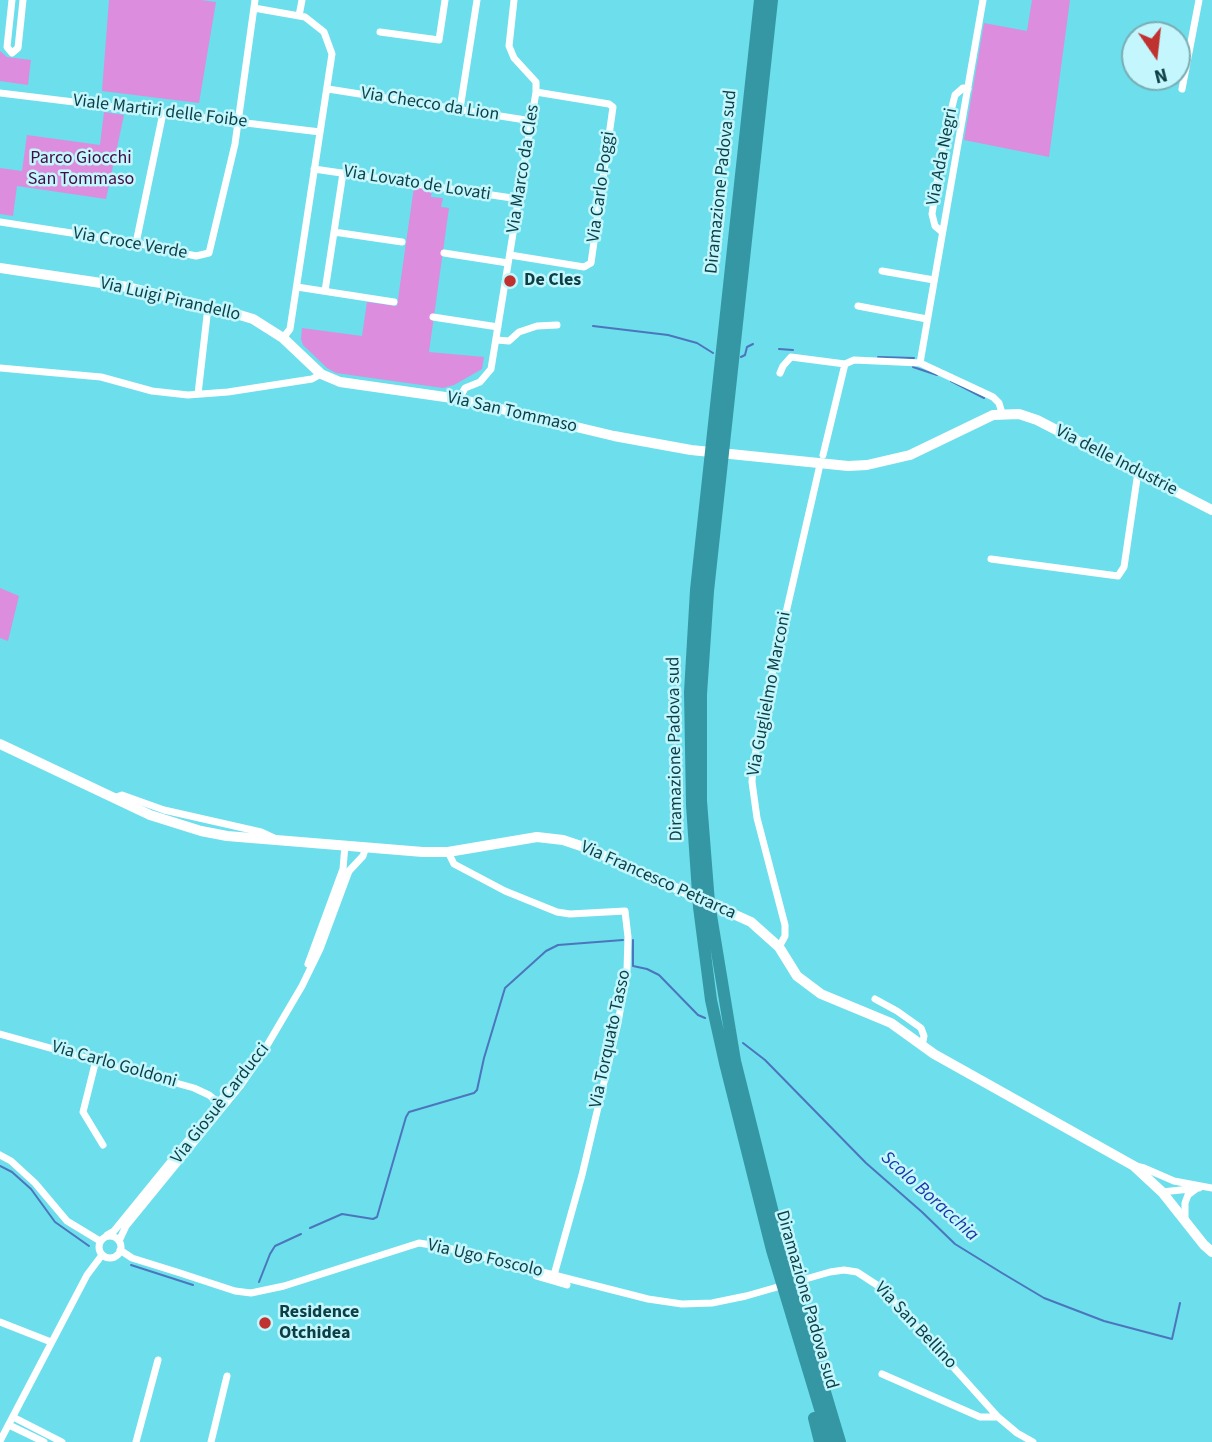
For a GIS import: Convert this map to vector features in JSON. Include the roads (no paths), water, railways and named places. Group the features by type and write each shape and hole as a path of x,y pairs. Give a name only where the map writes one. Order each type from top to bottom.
{"highway":[{"name":"Diramazione Padova sud","path":"760,0 696,590 690,692 692,805 699,907 711,1000 739,1126 794,1325 830,1442"},
{"name":"Diramazione Padova sud","path":"772,0 708,591 701,694 702,801 709,903 734,1061 781,1245 840,1442"},
{"path":"794,1325 820,1442"}],"street":[{"path":"12,0 7,47 12,53 18,48 23,0"},
{"path":"299,16 302,0"},
{"path":"380,32 439,40 445,0"},
{"path":"460,109 477,0"},
{"name":"Via Marco da Cles","path":"473,402 480,382 491,369 497,340 536,92 536,82 514,58 509,46 513,0"},
{"name":"Via Ada Negri","path":"920,363 983,0"},
{"path":"1191,42 1199,0"},
{"path":"239,122 254,4 305,17 327,37 332,58 290,328 283,338"},
{"name":"Via Ada Negri","path":"941,231 935,226 932,214 942,149 955,95 963,88 968,89"},
{"name":"Via Checco da Lion","path":"328,89 531,121"},
{"name":"Via Carlo Poggi","path":"509,259 584,267 591,263 613,107 609,103 536,92"},
{"name":"Viale Martiri delle Foibe","path":"0,93 320,132"},
{"path":"136,243 163,113"},
{"name":"Via Croce Verde","path":"0,222 136,243 196,256 209,253 239,122"},
{"name":"Via Lovato de Lovati","path":"314,169 519,199"},
{"path":"325,291 343,173"},
{"path":"334,232 402,242"},
{"path":"444,253 509,259"},
{"name":"Via Luigi Pirandello","path":"0,268 128,287 253,319 283,338 321,374"},
{"path":"881,271 934,280"},
{"path":"297,287 394,302"},
{"path":"858,306 927,319"},
{"path":"198,394 208,307"},
{"path":"433,317 498,327"},
{"path":"497,340 509,341 519,332 537,326 557,325"},
{"path":"780,373 791,357 845,364 864,360 920,363 993,397 999,403 1002,413"},
{"path":"823,455 845,364"},
{"path":"0,368 101,377 170,394 198,394 312,379 321,374"},
{"name":"Via San Tommaso","path":"321,374 340,382 459,399 614,436 691,450 848,466 867,465 910,455 993,415 1019,414"},
{"name":"Via Marco da Cles","path":"459,399 465,388 480,382"},
{"name":"Via delle Industrie","path":"1019,414 1037,420 1212,510"},
{"name":"Via Guglielmo Marconi","path":"779,947 785,936 785,925 757,818 752,782 753,767 820,469"},
{"path":"991,559 1118,576 1124,567 1138,472"},
{"name":"Via Francesco Petrarca","path":"0,744 150,815 201,831 278,840 448,852 520,838 551,838 587,848 730,912 760,928 779,947"},
{"name":"Via Giosuè Carducci","path":"107,1235 114,1231 221,1105 254,1059 303,976 344,869 345,845"},
{"name":"Via Giosuè Carducci","path":"120,1241 125,1226 262,1055 290,1009 320,949 349,871 363,856 366,847"},
{"name":"Via Torquato Tasso","path":"448,852 454,864 505,891 557,912 570,915 625,911 628,937 627,970 618,1023 582,1175 554,1275"},
{"path":"779,947 797,976 808,986 831,999 891,1023 922,1046 1135,1166 1161,1191 1212,1252"},
{"path":"875,999 921,1028 924,1036 922,1046"},
{"name":"Via Carlo Goldoni","path":"0,1034 194,1088 221,1105"},
{"path":"96,1060 83,1112 103,1145"},
{"path":"0,1155 35,1182 67,1221 100,1241"},
{"path":"1135,1166 1174,1181 1209,1187"},
{"path":"1161,1191 1167,1182 1174,1181"},
{"path":"1161,1191 1209,1187"},
{"path":"1185,1222 1185,1202 1196,1188"},
{"path":"107,1235 120,1241 120,1250 113,1258 102,1255 99,1250 100,1241 107,1235"},
{"name":"Via Ugo Foscolo","path":"120,1250 143,1261 235,1291 251,1293 284,1286 419,1243 444,1247 649,1300 682,1304 712,1303 765,1291 816,1275"},
{"path":"0,1441 87,1275 102,1255"},
{"name":"Via San Bellino","path":"816,1275 844,1270 857,1272 883,1289 998,1417 1033,1442"},
{"path":"536,1271 536,1276 567,1285"},
{"path":"0,1322 51,1342"},
{"path":"136,1442 158,1360"},
{"name":"Via San Bellino","path":"882,1374 980,1417 998,1417"},
{"path":"211,1442 228,1376"},
{"path":"11,1421 44,1442"},
{"path":"11,1421 62,1442"}],"waterway":[{"path":"593,326 668,335 697,343 713,353"},
{"path":"741,357 745,355 747,347 753,344"},
{"path":"779,349 793,350"},
{"path":"878,357 914,358"},
{"path":"913,367 937,375"},
{"path":"951,381 984,398"},
{"name":"Scolo Boracchia","path":"310,1228 342,1214 373,1219 377,1217 409,1112 477,1090 505,988 546,951 558,945 623,940"},
{"name":"Scolo Boracchia","path":"633,940 633,966 659,975 698,1015 705,1018"},
{"name":"Scolo Boracchia","path":"743,1043 765,1060 866,1163 955,1244 1044,1298 1104,1321 1172,1339 1180,1303"},
{"name":"Scolo Boracchia","path":"0,1166 12,1172 31,1189 55,1222 89,1246"},
{"name":"Scolo Boracchia","path":"259,1282 275,1246 301,1234"},
{"name":"Scolo Boracchia","path":"131,1265 193,1285"}],"place":[{"name":"De Cles","path":"510,281"},
{"name":"Residence Otchidea","path":"265,1323"}],"park label":[{"name":"Parco Giocchi San Tommaso","path":"81,169"}]}
